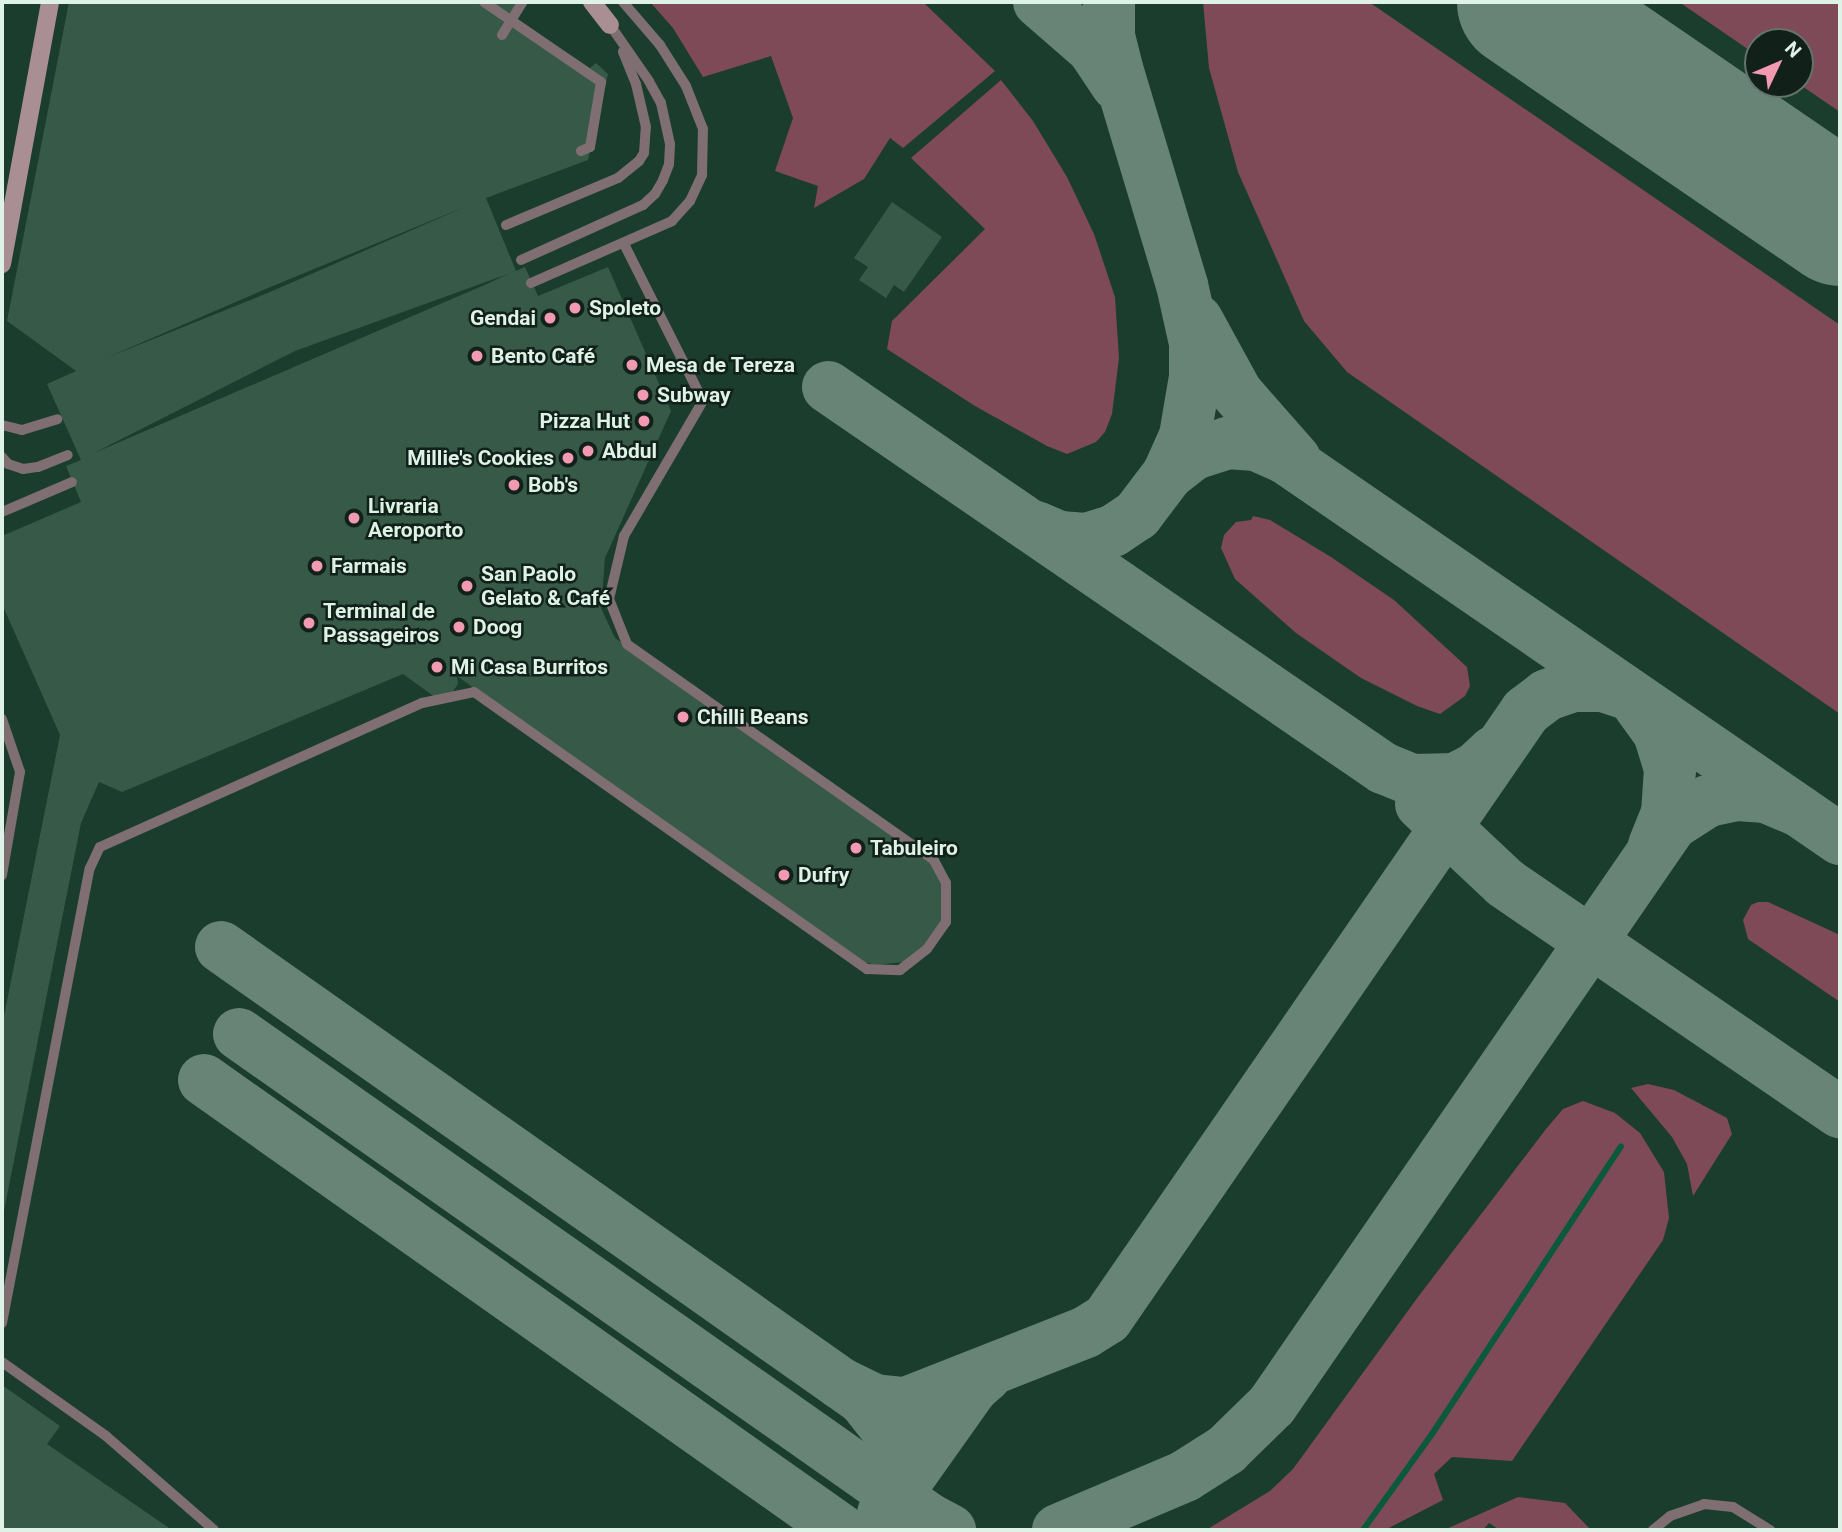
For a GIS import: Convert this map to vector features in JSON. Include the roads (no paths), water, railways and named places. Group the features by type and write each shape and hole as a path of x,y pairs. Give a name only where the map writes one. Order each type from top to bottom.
{"main road":[{"path":"2,264 50,2"},
{"path":"592,2 610,24"}],"lane":[{"path":"484,2 601,82 590,147 581,151"},
{"path":"502,35 523,2"},
{"path":"531,283 672,221 682,212 702,175 704,144 700,120 687,86 660,45 624,2"},
{"path":"506,225 618,178 630,170 644,153 644,110 632,73 610,24"},
{"path":"522,260 643,205 655,194 669,164 670,144 660,103 649,81 610,24"},
{"path":"2,1323 90,868 100,847 422,704 474,692 867,969 900,970 927,949 946,922 946,883 934,860 627,644 609,599 624,536 702,401 624,244"},
{"path":"2,425 22,430 57,419"},
{"path":"2,457 8,464 23,469 38,467 68,455"},
{"path":"2,512 72,482"},
{"path":"2,719 20,772 2,875"},
{"path":"2,1362 106,1436 214,1530"},
{"path":"1655,1528 1686,1508 1721,1504 1733,1507 1770,1530"}],"waterway":[{"path":"1363,1530 1432,1434 1621,1146"}],"place":[{"name":"Spoleto","path":"575,308"},
{"name":"Gendai","path":"550,318"},
{"name":"Bento Café","path":"477,356"},
{"name":"Mesa de Tereza","path":"632,365"},
{"name":"Subway","path":"643,395"},
{"name":"Pizza Hut","path":"644,421"},
{"name":"Abdul","path":"588,451"},
{"name":"Millie's Cookies","path":"568,458"},
{"name":"Bob's","path":"514,485"},
{"name":"Livraria Aeroporto","path":"354,518"},
{"name":"Farmais","path":"317,566"},
{"name":"San Paolo Gelato & Café","path":"467,586"},
{"name":"Terminal de Passageiros","path":"309,623"},
{"name":"Doog","path":"459,627"},
{"name":"Mi Casa Burritos","path":"437,667"},
{"name":"Chilli Beans","path":"683,717"},
{"name":"Tabuleiro","path":"856,848"},
{"name":"Dufry","path":"784,875"}]}
